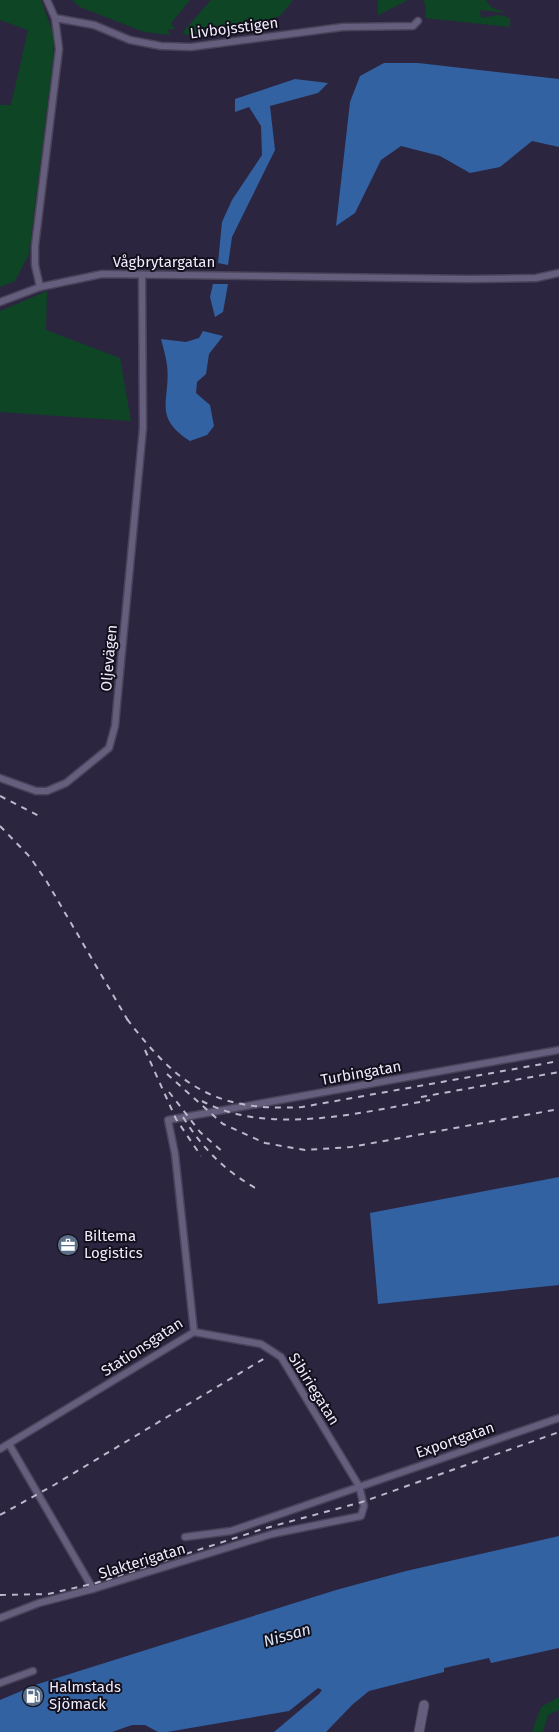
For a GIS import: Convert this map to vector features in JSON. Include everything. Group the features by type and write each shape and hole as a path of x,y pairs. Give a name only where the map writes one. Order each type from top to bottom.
{"street":[{"path":"40,287 34,258 58,61 59,35 55,18 47,0"},
{"name":"Livbojsstigen","path":"55,18 94,26 130,40 174,46 191,46 343,27 413,26 418,21"},
{"name":"Vågbrytargatan","path":"0,302 40,287 102,274 469,279 536,278 559,273"},
{"name":"Oljevägen","path":"0,778 36,792 58,788 104,754 112,741 143,428 142,275"},
{"name":"Turbingatan","path":"168,1120 559,1050"},
{"name":"Stationsgatan","path":"0,1449 194,1332 175,1154 168,1120"},
{"name":"Sibiriegatan","path":"194,1332 261,1344 281,1357 359,1486 364,1506 361,1516"},
{"name":"Exportgatan","path":"185,1537 231,1531 559,1418"},
{"name":"Slakterigatan","path":"9,1444 93,1589 272,1534 361,1516"},
{"path":"0,1618 39,1603 93,1589"},
{"path":"0,1683 33,1671"},
{"path":"419,1732 424,1705"}],"green space":[{"path":"0,0 41,0 53,33 53,59 29,254 15,281 0,287 0,105 11,105 28,30 0,20"},
{"path":"72,0 190,0 171,23 175,29 167,30 171,35 144,32 80,7"},
{"path":"211,0 293,0 281,15 263,23 188,35 182,33"},
{"path":"378,0 408,0 378,15"},
{"path":"423,0 486,0 491,7 506,13 480,10 481,18 499,15 510,18 510,27 425,18 426,7"},
{"path":"47,291 46,330 120,358 131,421 0,412 0,311"},
{"path":"559,1697 559,1710 548,1715 543,1732 532,1732 541,1707"}],"water":[{"path":"384,63 418,63 559,79 559,147 532,141 500,167 470,173 440,156 401,146 381,160 355,213 336,226 350,102 360,76"},
{"path":"295,79 328,83 318,93 270,106 275,150 232,237 228,265 218,263 222,222 232,200 262,155 261,126 249,107 235,112 235,99"},
{"path":"213,284 228,284 223,312 215,317 210,297"},
{"path":"203,331 223,336 209,354 206,374 197,382 196,393 210,405 214,426 207,435 190,441 178,432 171,424 167,415 167,365 161,339 186,342 199,338"},
{"path":"559,1177 559,1285 378,1304 370,1213"},
{"name":"Nissan","path":"559,1536 559,1648 491,1663 489,1658 444,1668 444,1672 369,1691 352,1705 326,1732 274,1732 319,1694 322,1690 318,1688 289,1711 167,1732 158,1732 145,1725 132,1725 112,1732 0,1732 0,1700 38,1684 336,1590 406,1571"}],"railway":[{"path":"0,796 41,817"},
{"path":"0,826 30,857 47,882 130,1024"},
{"path":"127,1019 164,1062 182,1078 201,1090 222,1099 246,1105 302,1107 559,1061"},
{"path":"145,1050 176,1119 201,1156"},
{"path":"421,1097 559,1072"},
{"path":"167,1074 223,1124 265,1143 305,1150 351,1147 559,1109"},
{"path":"169,1092 200,1132 224,1153"},
{"path":"202,1101 228,1112 255,1117 285,1119 345,1115 430,1100"},
{"path":"183,1117 198,1139 215,1158 235,1175 257,1189"},
{"path":"0,1515 54,1485 265,1358"},
{"path":"0,1595 48,1594 96,1583 266,1528 362,1502 559,1432"}],"place":[{"name":"Biltema Logistics","path":"68,1245"},
{"name":"Halmstads Sjömack","path":"33,1696"}]}
